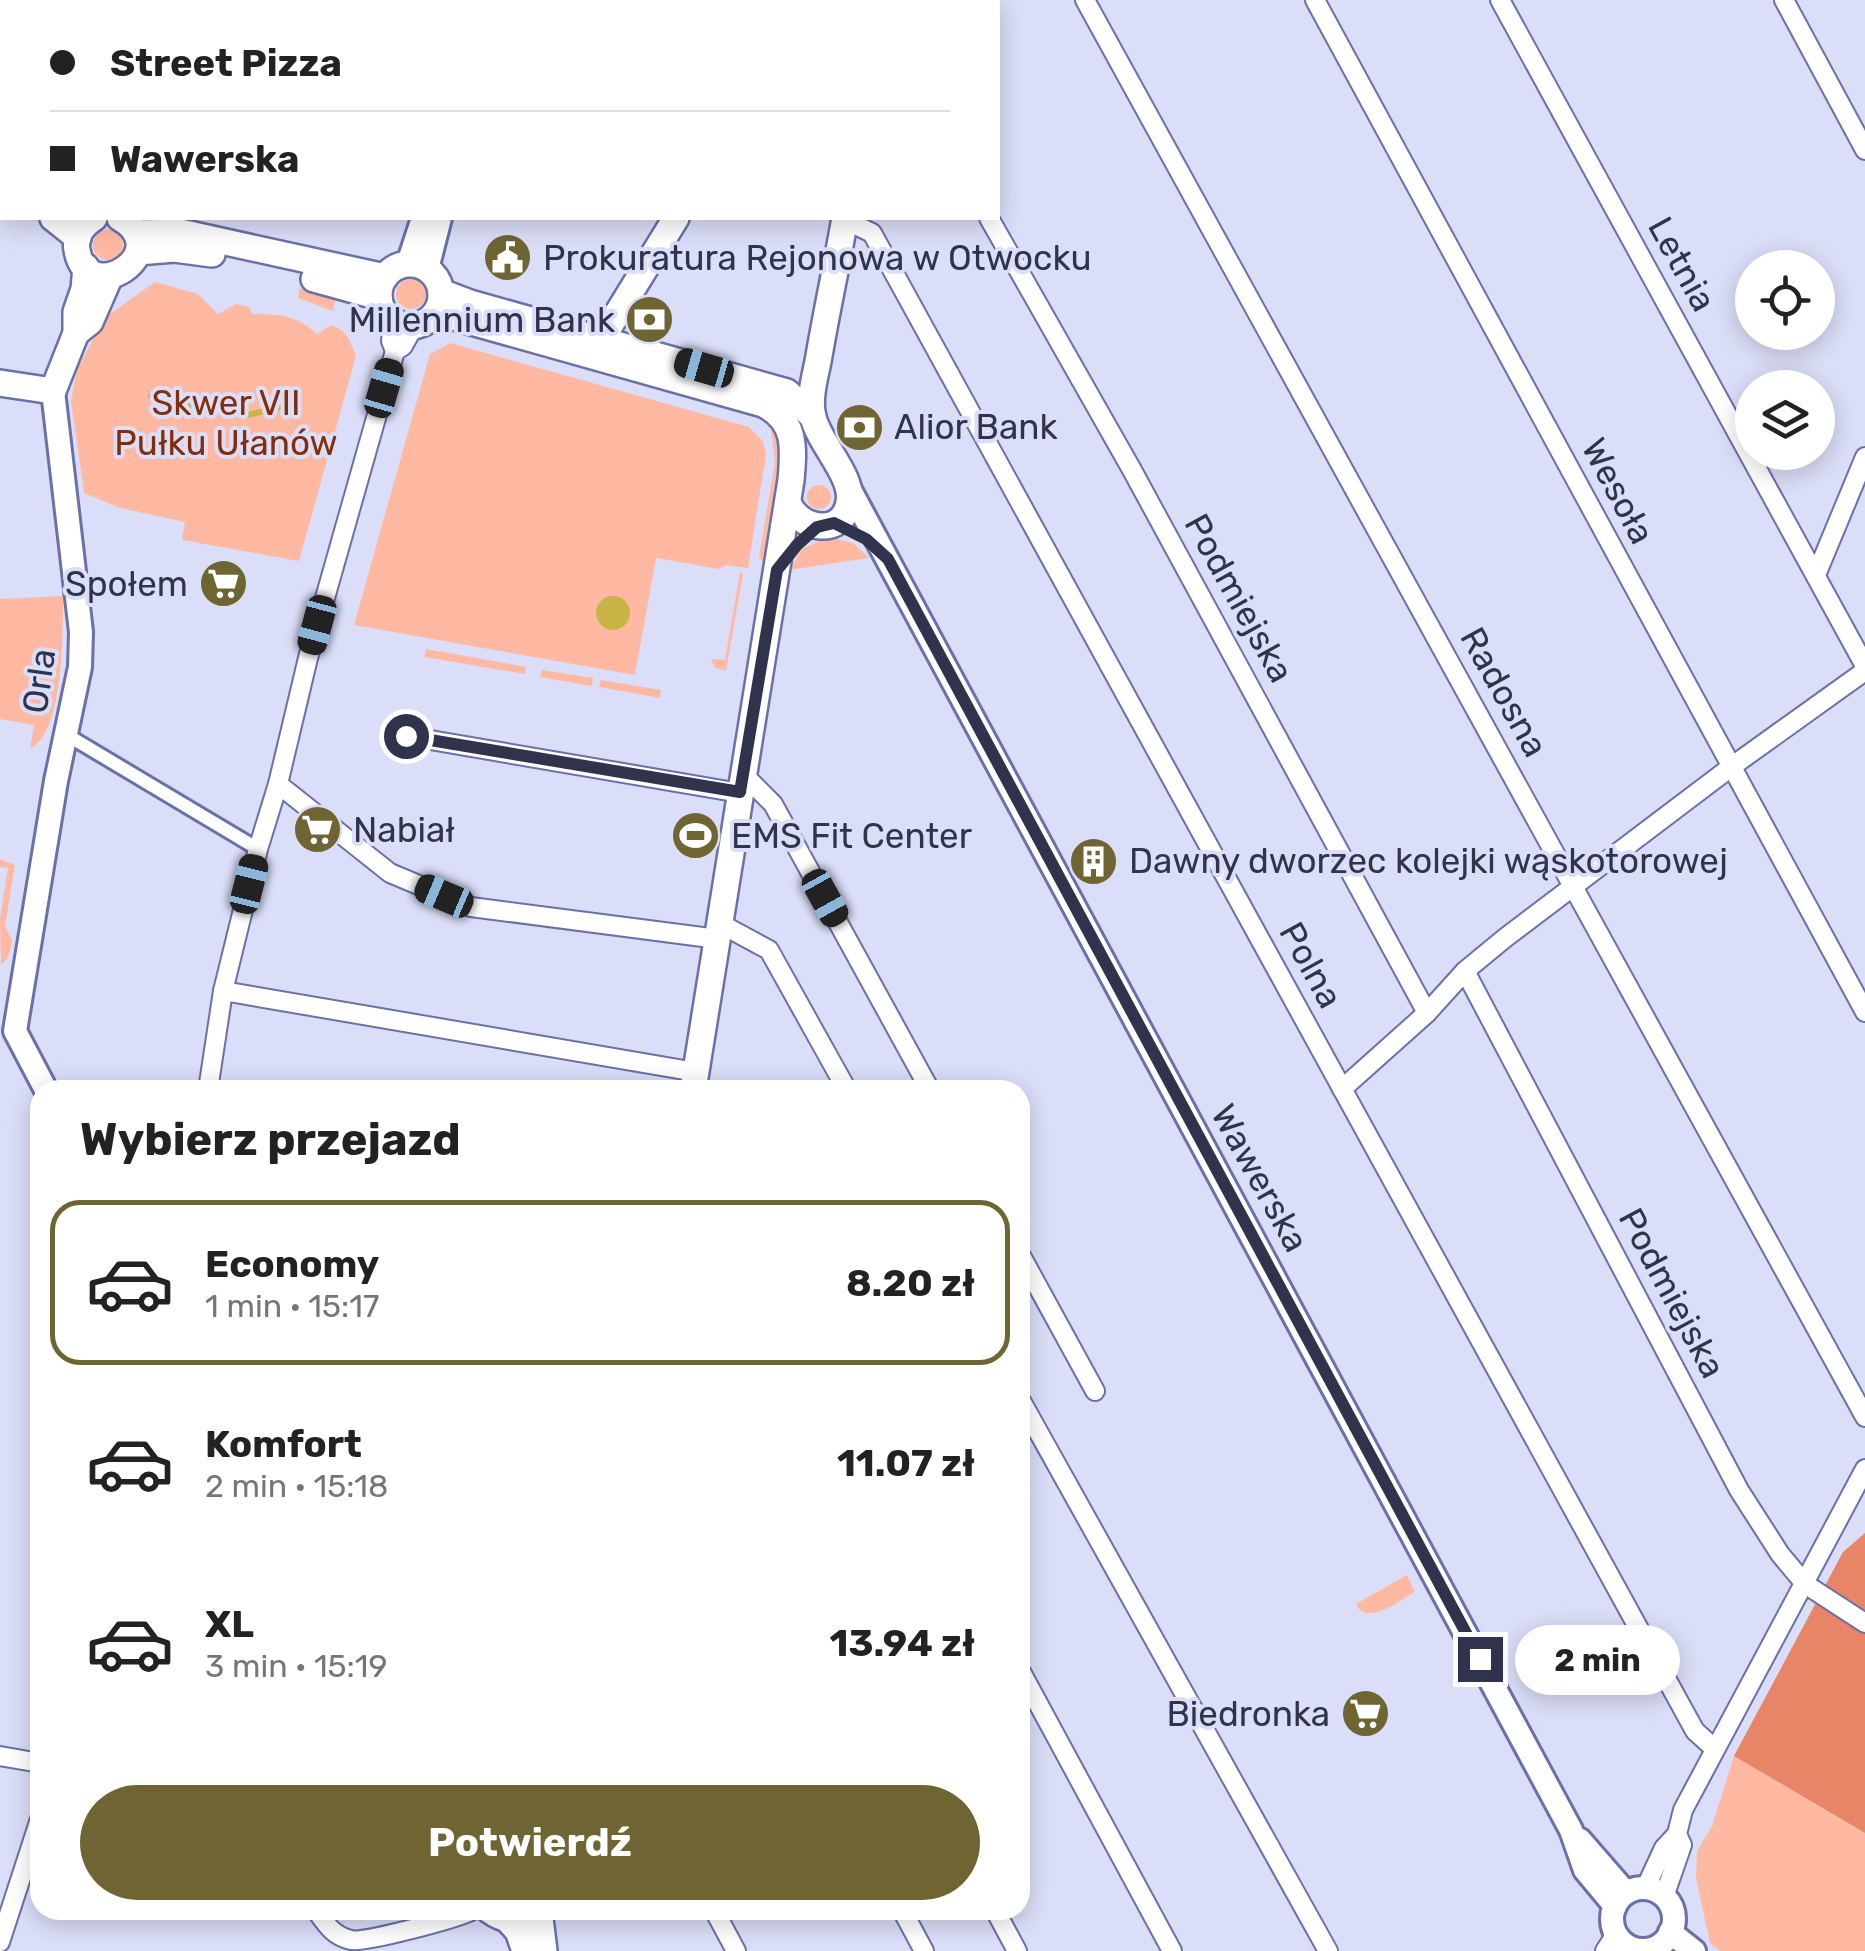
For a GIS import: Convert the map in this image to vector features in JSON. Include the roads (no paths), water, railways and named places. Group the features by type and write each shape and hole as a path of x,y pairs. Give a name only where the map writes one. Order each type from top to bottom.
{"main road":[{"path":"601,340 675,220"},
{"path":"813,417 814,380 845,220"},
{"path":"87,223 77,250 98,272 125,270 131,234 382,287"},
{"path":"421,313 436,279 418,266 395,268 382,287 382,311 421,313 601,340 788,392 813,417 844,481 848,508 797,545 777,570"},
{"name":"Orla","path":"53,391 76,334 90,322 98,272"},
{"path":"421,313 768,406 782,415 792,433 790,491 694,1080"},
{"path":"0,383 53,391"},
{"path":"826,525 798,519 790,491 804,468 813,465 823,464 844,481"},
{"path":"504,1920 518,1931 525,1951"},
{"path":"539,1920 544,1951"}],"street":[{"name":"Radosna","path":"1085,0 1865,1417"},
{"name":"Wesoła","path":"1315,0 1865,1012"},
{"name":"Letnia","path":"1500,0 1865,668"},
{"path":"1784,0 1865,150"},
{"path":"418,266 423,220"},
{"path":"418,266 439,220"},
{"name":"Polna","path":"847,220 872,234 1695,1731 1715,1749"},
{"name":"Podmiejska","path":"990,220 1132,470 1427,1012"},
{"path":"210,1080 223,990 308,658 395,351 391,341 421,313"},
{"name":"Orla","path":"41,1080 15,1031 80,667 81,632 53,391"},
{"path":"1816,575 1865,457"},
{"name":"Wawerska","path":"844,481 1571,1830 1590,1878 1638,1896"},
{"name":"Wawerska","path":"826,525 866,539 888,559"},
{"path":"1342,1089 1427,1012 1465,971 1865,668"},
{"path":"66,735 258,849"},
{"path":"406,736 742,783 774,804 925,1080"},
{"path":"278,784 390,873 471,907 719,931 769,950 841,1080"},
{"name":"Podmiejska","path":"1465,971 1739,1490 1804,1584"},
{"path":"223,990 689,1080"},
{"path":"1030,1272 1095,1391"},
{"path":"1030,1417 1328,1951"},
{"path":"1694,1951 1639,1945 1612,1920 1682,1845 1677,1834 1683,1810 1865,1469"},
{"path":"1804,1584 1865,1623"},
{"path":"1030,1688 1172,1951"},
{"path":"0,1756 30,1761"},
{"path":"0,1942 30,1850"},
{"path":"1638,1896 1672,1913 1639,1945"},
{"path":"324,1920 334,1934 363,1941 448,1920"},
{"path":"719,1920 736,1951"},
{"path":"907,1920 924,1951"},
{"path":"1000,1920 1017,1951"}],"waterway":[{"path":"151,396 192,406 215,402"},
{"path":"221,405 247,415 288,405"}],"place":[{"name":"Prokuratura Rejonowa w Otwocku","path":"508,258"},
{"name":"Millennium Bank","path":"650,320"},
{"name":"Alior Bank","path":"859,427"},
{"name":"Społem","path":"223,584"},
{"name":"Nabiał","path":"318,830"},
{"name":"EMS Fit Center","path":"696,836"},
{"name":"Dawny dworzec kolejki wąskotorowej","path":"1094,861"},
{"name":"Biedronka","path":"1365,1714"}],"park label":[{"name":"Skwer VII Pułku Ułanów","path":"226,423"}]}
